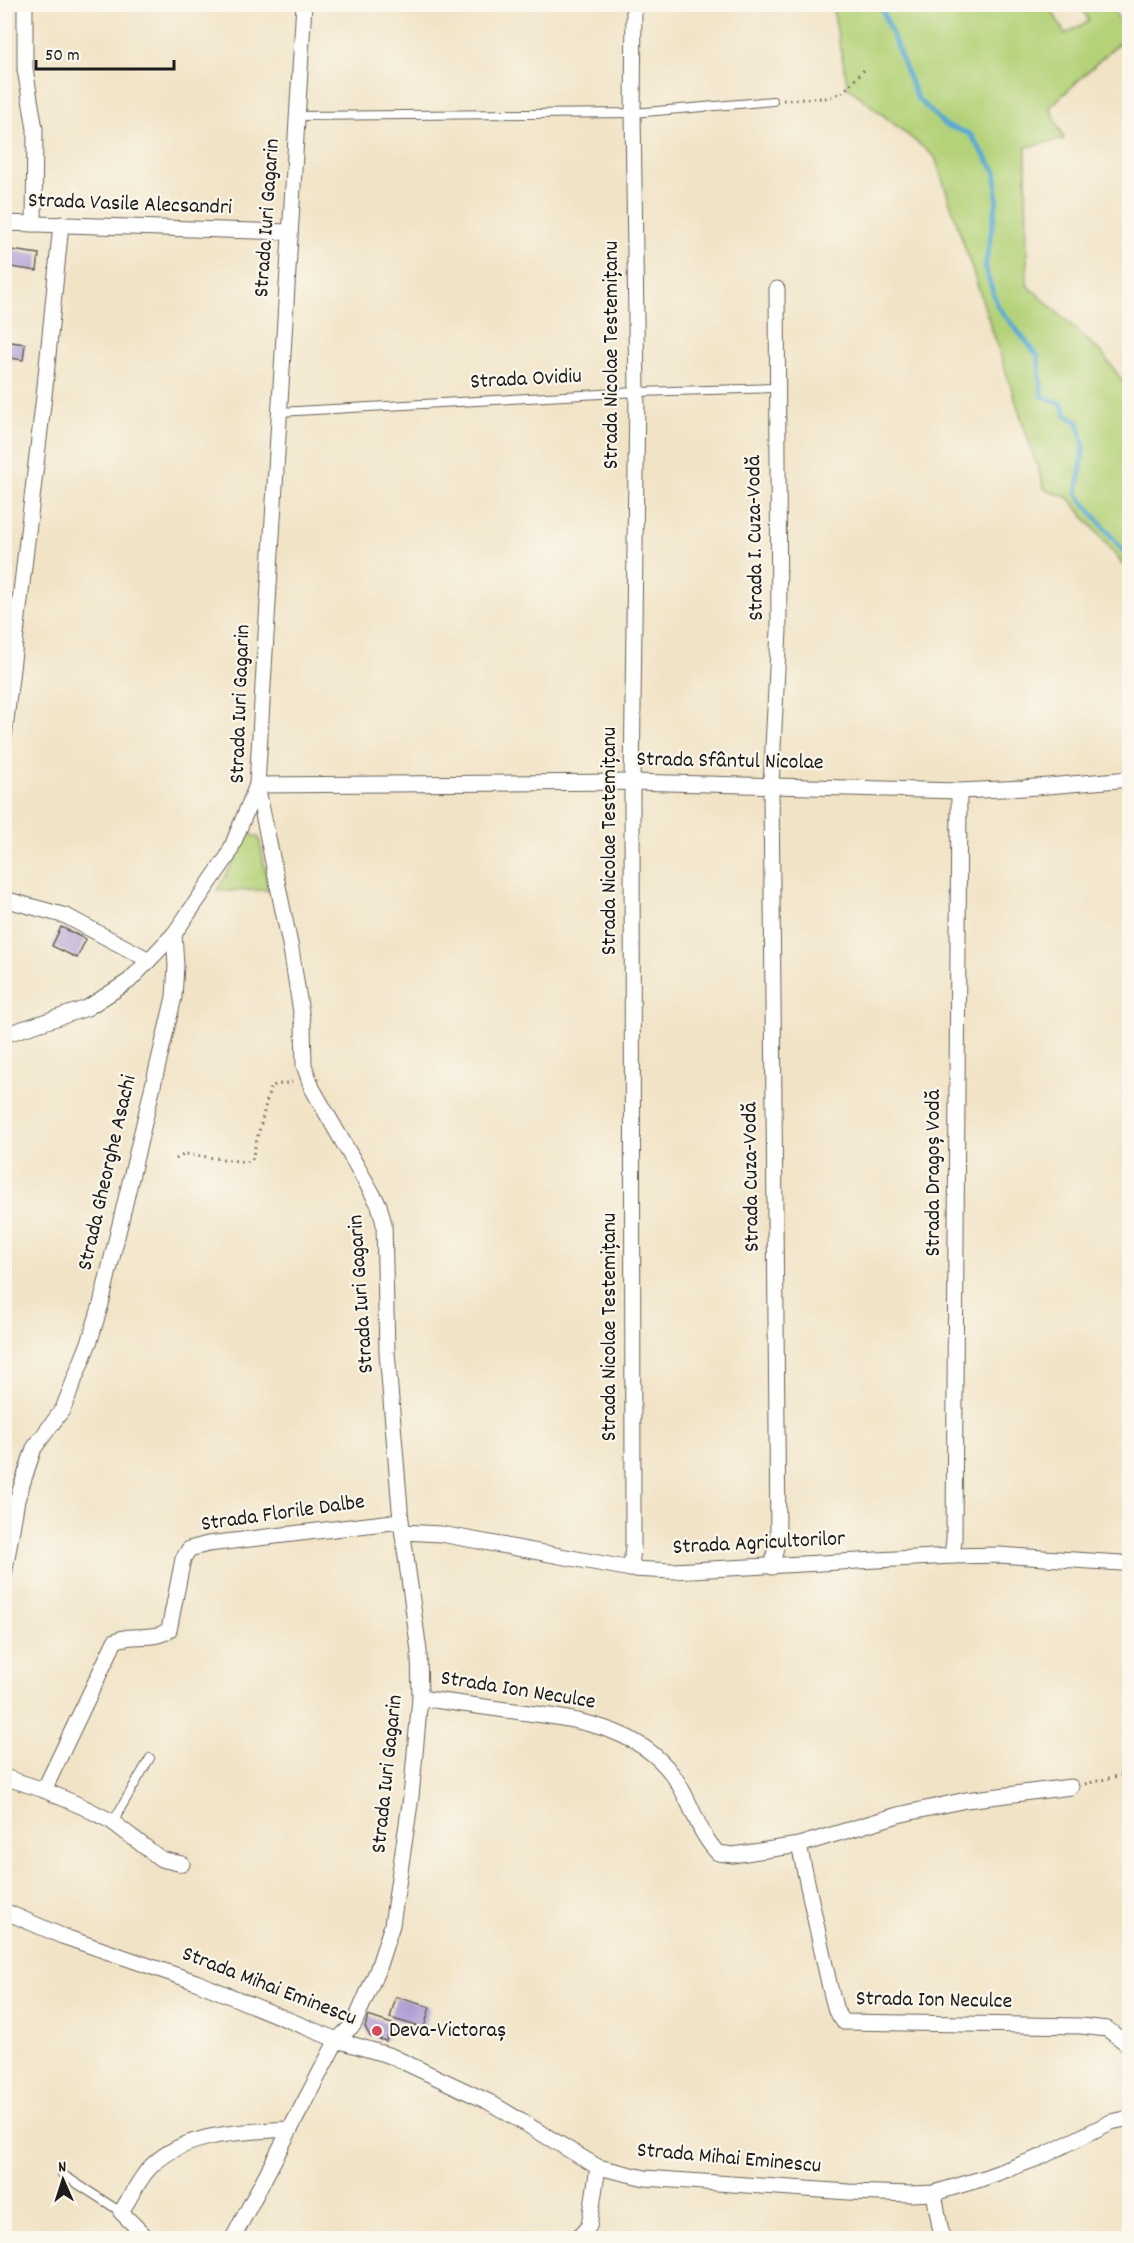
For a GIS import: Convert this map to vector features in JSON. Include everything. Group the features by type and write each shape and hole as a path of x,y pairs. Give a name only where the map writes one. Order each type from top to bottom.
{"street":[{"path":"25,4 25,69 35,129 34,224"},
{"name":"Strada Iuri Gagarin","path":"233,2238 337,2040 354,2024 377,1971 392,1925 411,1797 420,1698 419,1652 402,1526 387,1352 384,1224 379,1205 312,1088 304,1065 303,1025 291,949 257,785 304,4"},
{"name":"Strada Nicolae Testemițanu","path":"631,1569 633,1546 632,782 637,392 633,113 634,4"},
{"name":"Strada Vasile Alecsandri","path":"4,224 290,232"},
{"path":"4,737 44,396 61,224"},
{"name":"Strada I. Cuza-Vodă","path":"771,786 779,630 777,289"},
{"name":"Strada Sfântul Nicolae","path":"257,785 632,782 959,791 1024,788 1130,778"},
{"path":"4,1035 87,1008 129,981 174,934 228,856 257,785"},
{"name":"Strada Cuza-Vodă","path":"771,786 778,1536 772,1567"},
{"name":"Strada Dragoș Vodă","path":"952,1556 954,1540 959,791"},
{"path":"4,898 66,916 149,960"},
{"name":"Strada Gheorghe Asachi","path":"4,1575 17,1500 34,1448 63,1409 90,1340 101,1304 174,997 176,966 174,934"},
{"name":"Strada Agricultorilor","path":"402,1526 631,1569 673,1571 999,1555 1121,1563"},
{"name":"Strada Florile Dalbe","path":"44,1790 115,1641 124,1637 160,1637 169,1630 183,1559 189,1550 208,1544 402,1526"},
{"name":"Strada Ion Neculce","path":"420,1698 561,1718 596,1725 630,1739 655,1755 673,1775 708,1842 718,1853 733,1855 799,1845 898,1815 966,1800 1071,1787"},
{"path":"4,1777 44,1790 112,1822 161,1859 182,1864"},
{"name":"Strada Ion Neculce","path":"799,1845 836,2012 844,2022 1081,2026 1107,2029 1130,2046"},
{"name":"Strada Mihai Eminescu","path":"4,1911 62,1935 196,1982 337,2040 391,2056 489,2102 598,2167 645,2178 849,2192 934,2193 1041,2157 1111,2122 1130,2118"},
{"path":"147,2238 121,2212 147,2172 169,2152 189,2144 236,2133 289,2129"},
{"path":"578,2238 589,2226 598,2167"},
{"path":"934,2193 942,2238"},
{"path":"589,2226 599,2238"}],"lane":[{"path":"297,116 633,113 772,101"},
{"name":"Strada Ovidiu","path":"279,412 637,392 776,388"},
{"path":"112,1822 150,1758"},
{"path":"62,2174 121,2212"}],"path":[{"path":"772,101 825,98 842,93 865,69"},
{"path":"176,1159 185,1154 245,1162 252,1159 270,1088 309,1079"},
{"path":"1071,1787 1130,1773"}],"green space":[{"path":"832,5 1049,5 1065,34 1089,21 1080,5 1111,5 1127,35 1050,107 1064,139 1026,147 1027,285 1102,353 1129,390 1129,572 1069,498 1045,490 935,157 848,87"},
{"path":"249,834 259,837 269,890 217,891"}],"building":[{"path":"4,249 39,254 37,271 4,266"},
{"path":"4,341 25,344 23,360 4,357"},
{"path":"61,927 86,939 77,958 52,946"},
{"path":"396,1997 430,2007 424,2028 390,2018"},
{"path":"368,2016 392,2024 386,2041 370,2036 365,2027"}],"waterway":[{"path":"880,4 917,98 945,125 970,134 996,172 997,200 985,268 998,307 1038,356 1042,396 1062,404 1066,415 1078,422 1084,446 1077,494 1130,559"}],"place":[{"name":"Deva-Victoraș","path":"377,2031"}]}
